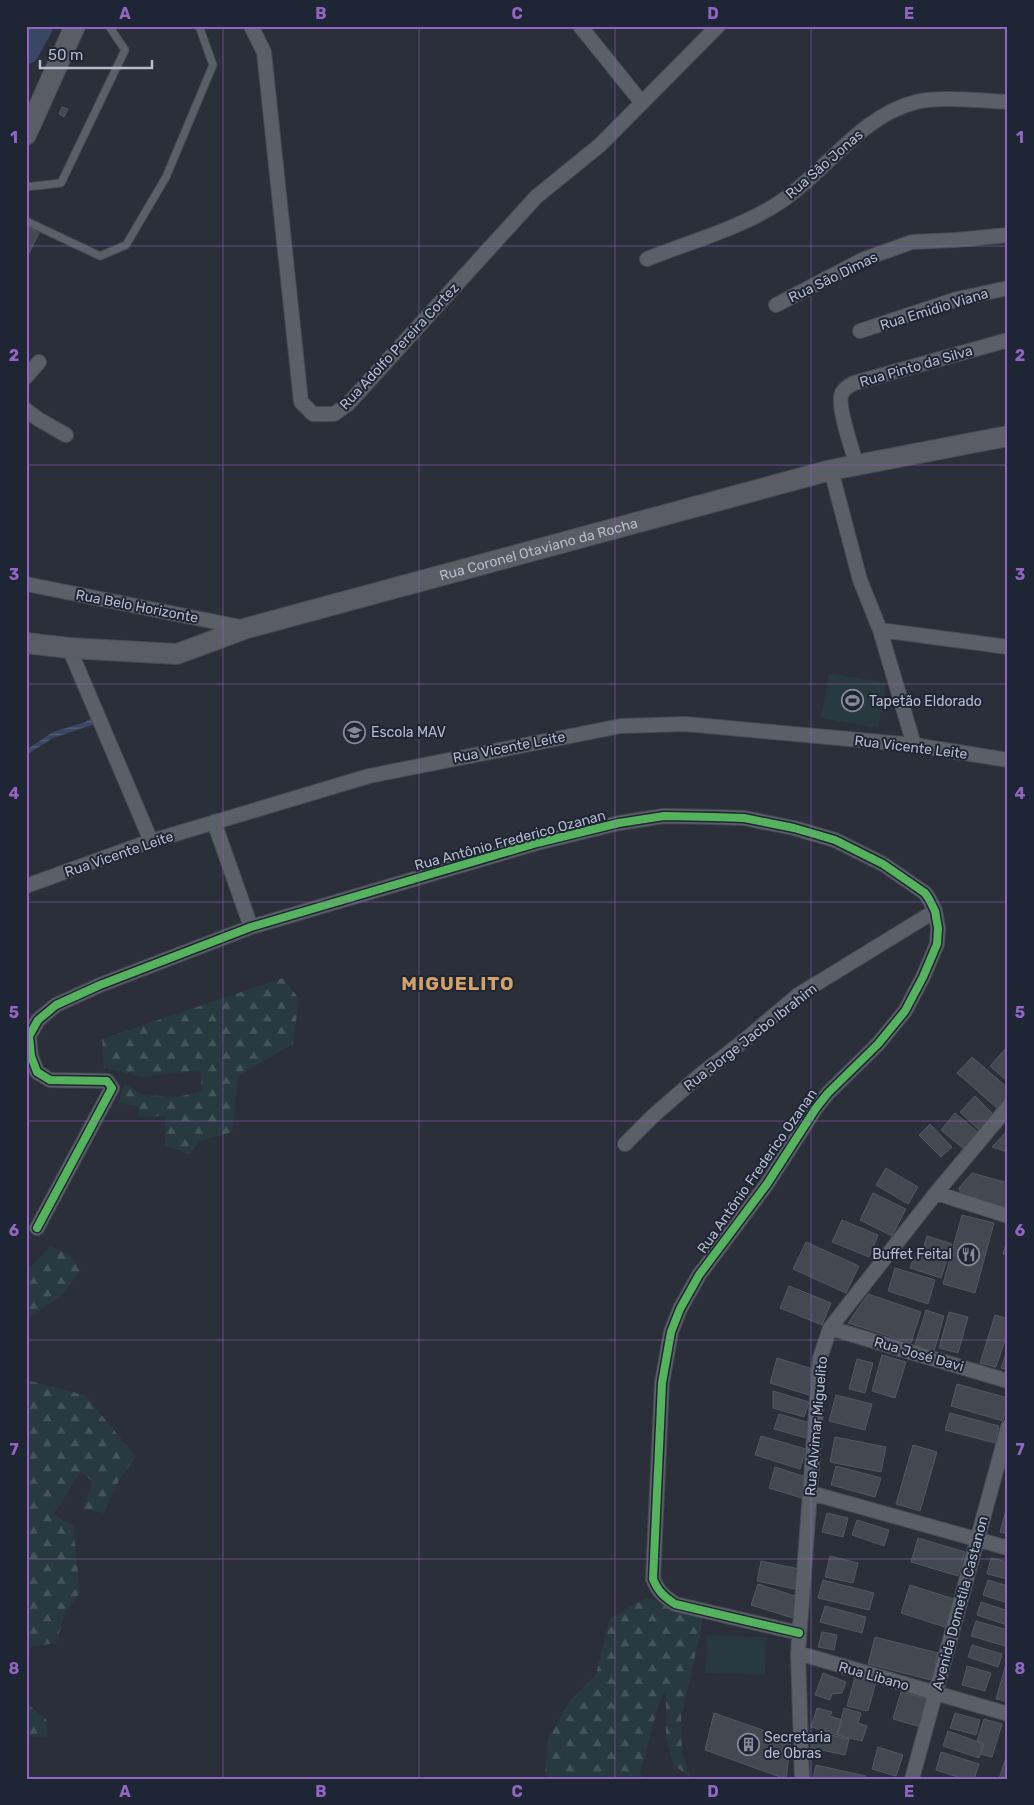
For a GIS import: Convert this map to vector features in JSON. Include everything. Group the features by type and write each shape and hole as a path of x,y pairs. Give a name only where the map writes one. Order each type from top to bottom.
{"street":[{"path":"26,136 76,26"},
{"name":"Rua Adolfo Pereira Cortez","path":"251,26 264,52 301,402 313,414 334,414 348,404 536,198 600,145 718,26"},
{"path":"580,26 642,103"},
{"name":"Rua São Jonas","path":"647,259 748,220 780,203 872,121 896,108 918,101 1008,102"},
{"name":"Rua São Dimas","path":"776,305 864,259 912,242 1008,235"},
{"name":"Rua Emidio Viana","path":"860,331 958,299 1008,288"},
{"name":"Rua Pinto da Silva","path":"857,466 841,410 840,399 842,392 848,386 1008,340"},
{"path":"26,377 39,362"},
{"path":"26,410 38,420 66,435"},
{"name":"Rua Coronel Otaviano da Rocha","path":"26,643 69,648 177,654 247,628 831,470 1008,436"},
{"path":"831,470 860,580 880,630 914,745"},
{"name":"Rua Belo Horizonte","path":"26,584 247,628"},
{"path":"880,630 1008,647"},
{"path":"69,648 151,841"},
{"name":"Rua Vicente Leite","path":"26,886 151,841 369,776 621,726 686,724 914,745 1008,760"},
{"name":"Rua Antônio Frederico Ozanan","path":"37,1228 112,1088 108,1080 50,1080 36,1072 31,1056 29,1036 38,1020 56,1005 100,985 251,927 537,843 619,823 664,816 744,818 794,828 835,840 884,864 912,882 930,899 935,911 938,928 937,944 926,971 905,1011 878,1044 828,1092 804,1124 767,1184 699,1274 671,1332 662,1383 653,1579 656,1587 660,1594 674,1604 799,1633"},
{"path":"214,822 251,927"},
{"name":"Rua Jorge Jacbo Ibrahim","path":"625,1144 652,1116 798,995 935,911"},
{"name":"Rua Alvimar Miguelito","path":"802,1779 798,1653 820,1358 830,1328 936,1193 1008,1107"},
{"path":"936,1193 1008,1216"},
{"name":"Rua José Davi","path":"830,1328 1008,1381"},
{"name":"Avenida Dometila Castanon","path":"912,1779 1008,1427"},
{"path":"811,1493 1008,1548"},
{"name":"Rua Libano","path":"798,1653 1008,1714"}],"lane":[{"path":"26,187 61,183 125,50 108,26"},
{"path":"26,220 100,256 126,245 166,177 213,65 199,26"}],"green space":[{"name":"Tapetão Eldorado","path":"829,673 886,683 878,728 821,718"},
{"path":"283,978 299,999 293,1044 238,1076 232,1132 200,1141 190,1155 165,1145 165,1116 139,1117 138,1106 118,1103 125,1084 142,1095 178,1097 202,1091 200,1070 143,1077 104,1068 102,1039"},
{"path":"50,1246 67,1253 81,1270 62,1295 26,1320 26,1268 33,1265"},
{"path":"26,1380 85,1395 136,1457 119,1480 104,1513 82,1509 93,1482 81,1472 53,1514 73,1526 80,1592 65,1613 56,1643 31,1647 26,1653"},
{"path":"646,1598 705,1611 681,1719 682,1752 691,1779 674,1765 666,1739 666,1690 659,1703 640,1773 644,1779 548,1779 545,1769 548,1739 570,1700 596,1675 609,1619"},
{"path":"707,1635 766,1637 765,1675 705,1673"},
{"path":"26,1703 46,1719 48,1738 26,1736"}],"water":[{"path":"91,718 98,723 53,738 26,755 26,750 53,732 85,722"}],"building":[{"path":"62,107 68,109 64,117 59,114"},
{"path":"26,226 39,233 26,259"},
{"path":"1008,1048 1008,1082 990,1066"},
{"path":"972,1057 1008,1088 1008,1099 998,1109 957,1073"},
{"path":"975,1096 994,1115 979,1130 960,1112"},
{"path":"955,1113 979,1133 965,1150 941,1130"},
{"path":"930,1124 952,1147 941,1157 919,1135"},
{"path":"1008,1130 1008,1152 992,1147"},
{"path":"886,1168 918,1187 908,1204 876,1185"},
{"path":"972,1173 1008,1183 1008,1210 962,1197 959,1188"},
{"path":"873,1193 906,1209 892,1236 860,1220"},
{"name":"Buffet Feital","path":"962,1215 994,1223 975,1293 943,1284"},
{"path":"842,1220 878,1235 869,1257 832,1242"},
{"path":"927,1236 952,1244 941,1278 910,1268 914,1257 920,1259"},
{"path":"1008,1238 1008,1255 1003,1254"},
{"path":"806,1242 859,1266 846,1293 793,1269"},
{"path":"895,1268 935,1280 928,1304 888,1291"},
{"path":"789,1286 831,1303 822,1325 780,1308"},
{"path":"868,1294 921,1312 911,1343 848,1323"},
{"path":"926,1310 944,1316 934,1351 915,1345"},
{"path":"949,1312 968,1317 958,1353 939,1348"},
{"path":"995,1315 1008,1319 1008,1331 996,1367 980,1363"},
{"path":"1008,1348 1008,1370 1001,1368"},
{"path":"882,1355 906,1362 895,1398 872,1391"},
{"path":"777,1358 813,1369 812,1396 770,1383"},
{"path":"857,1359 873,1363 865,1393 849,1389"},
{"path":"957,1384 1008,1398 1003,1421 951,1406"},
{"path":"773,1391 809,1402 804,1417 773,1408"},
{"path":"836,1395 872,1404 865,1430 829,1421"},
{"path":"950,1413 999,1426 995,1443 945,1430"},
{"path":"779,1414 810,1423 806,1438 774,1429"},
{"path":"761,1436 806,1449 800,1469 755,1455"},
{"path":"835,1437 886,1447 881,1472 830,1462"},
{"path":"913,1445 937,1452 920,1511 896,1504"},
{"path":"836,1466 881,1478 875,1497 831,1485"},
{"path":"775,1467 803,1476 802,1498 769,1488"},
{"path":"1008,1507 1008,1534 1000,1532"},
{"path":"827,1513 848,1518 843,1537 822,1532"},
{"path":"857,1520 889,1530 884,1546 852,1535"},
{"path":"918,1538 965,1552 958,1576 911,1562"},
{"path":"830,1556 858,1563 853,1583 825,1577"},
{"path":"991,1558 1008,1562 1008,1579 987,1574"},
{"path":"761,1561 799,1569 794,1589 757,1581"},
{"path":"823,1580 874,1593 869,1610 818,1598"},
{"path":"988,1580 1008,1586 1008,1603 983,1595"},
{"path":"758,1584 795,1596 796,1619 751,1605"},
{"path":"910,1585 954,1599 945,1627 901,1613"},
{"path":"981,1602 1008,1611 1007,1625 977,1615"},
{"path":"825,1606 866,1617 862,1633 820,1622"},
{"path":"976,1621 1008,1630 1005,1646 971,1636"},
{"path":"822,1632 837,1635 834,1650 818,1647"},
{"path":"875,1637 938,1653 931,1680 868,1664"},
{"path":"972,1645 1002,1654 998,1667 968,1657"},
{"path":"1008,1657 1008,1702 996,1699"},
{"path":"967,1666 991,1673 985,1691 962,1685"},
{"path":"823,1673 846,1682 842,1693 832,1694 830,1700 815,1695"},
{"path":"855,1677 876,1682 868,1711 847,1706"},
{"path":"901,1692 928,1699 921,1727 893,1719"},
{"path":"817,1708 832,1712 830,1716 842,1720 837,1735 811,1727"},
{"path":"844,1708 861,1713 858,1723 867,1726 862,1741 837,1735"},
{"name":"Secretaria de Obras","path":"714,1713 791,1740 786,1779 705,1750"},
{"path":"955,1713 980,1720 976,1735 950,1728"},
{"path":"984,1719 1002,1724 992,1757 980,1754 984,1744 977,1741"},
{"path":"948,1731 984,1744 979,1758 943,1746"},
{"path":"816,1732 849,1739 845,1755 812,1748"},
{"path":"878,1747 903,1755 896,1776 872,1769"},
{"path":"1008,1751 1008,1779 999,1779"},
{"path":"941,1752 979,1764 974,1779 964,1779 936,1770"},
{"path":"816,1765 866,1776 865,1779 813,1779"}],"waterway":[{"path":"26,50 39,26"}],"cycle path":[{"path":"37,1228 112,1088 107,1081 50,1080 37,1072 31,1056 29,1036 38,1020 56,1005 100,985 251,927 537,843 619,823 664,816 744,818 794,828 835,840 883,864 925,893 935,911 938,928 937,944 923,977 905,1011 878,1044 828,1093 816,1108 767,1184 699,1275 680,1309 671,1332 662,1383 653,1579 657,1587 664,1596 675,1604 799,1633"}],"place":[{"name":"Tapetão Eldorado","path":"853,701"},
{"name":"Escola MAV","path":"355,732"},
{"name":"Buffet Feital","path":"968,1254"},
{"name":"Secretaria de Obras","path":"748,1745"}],"district":[{"name":"MIGUELITO","path":"458,983"}]}
